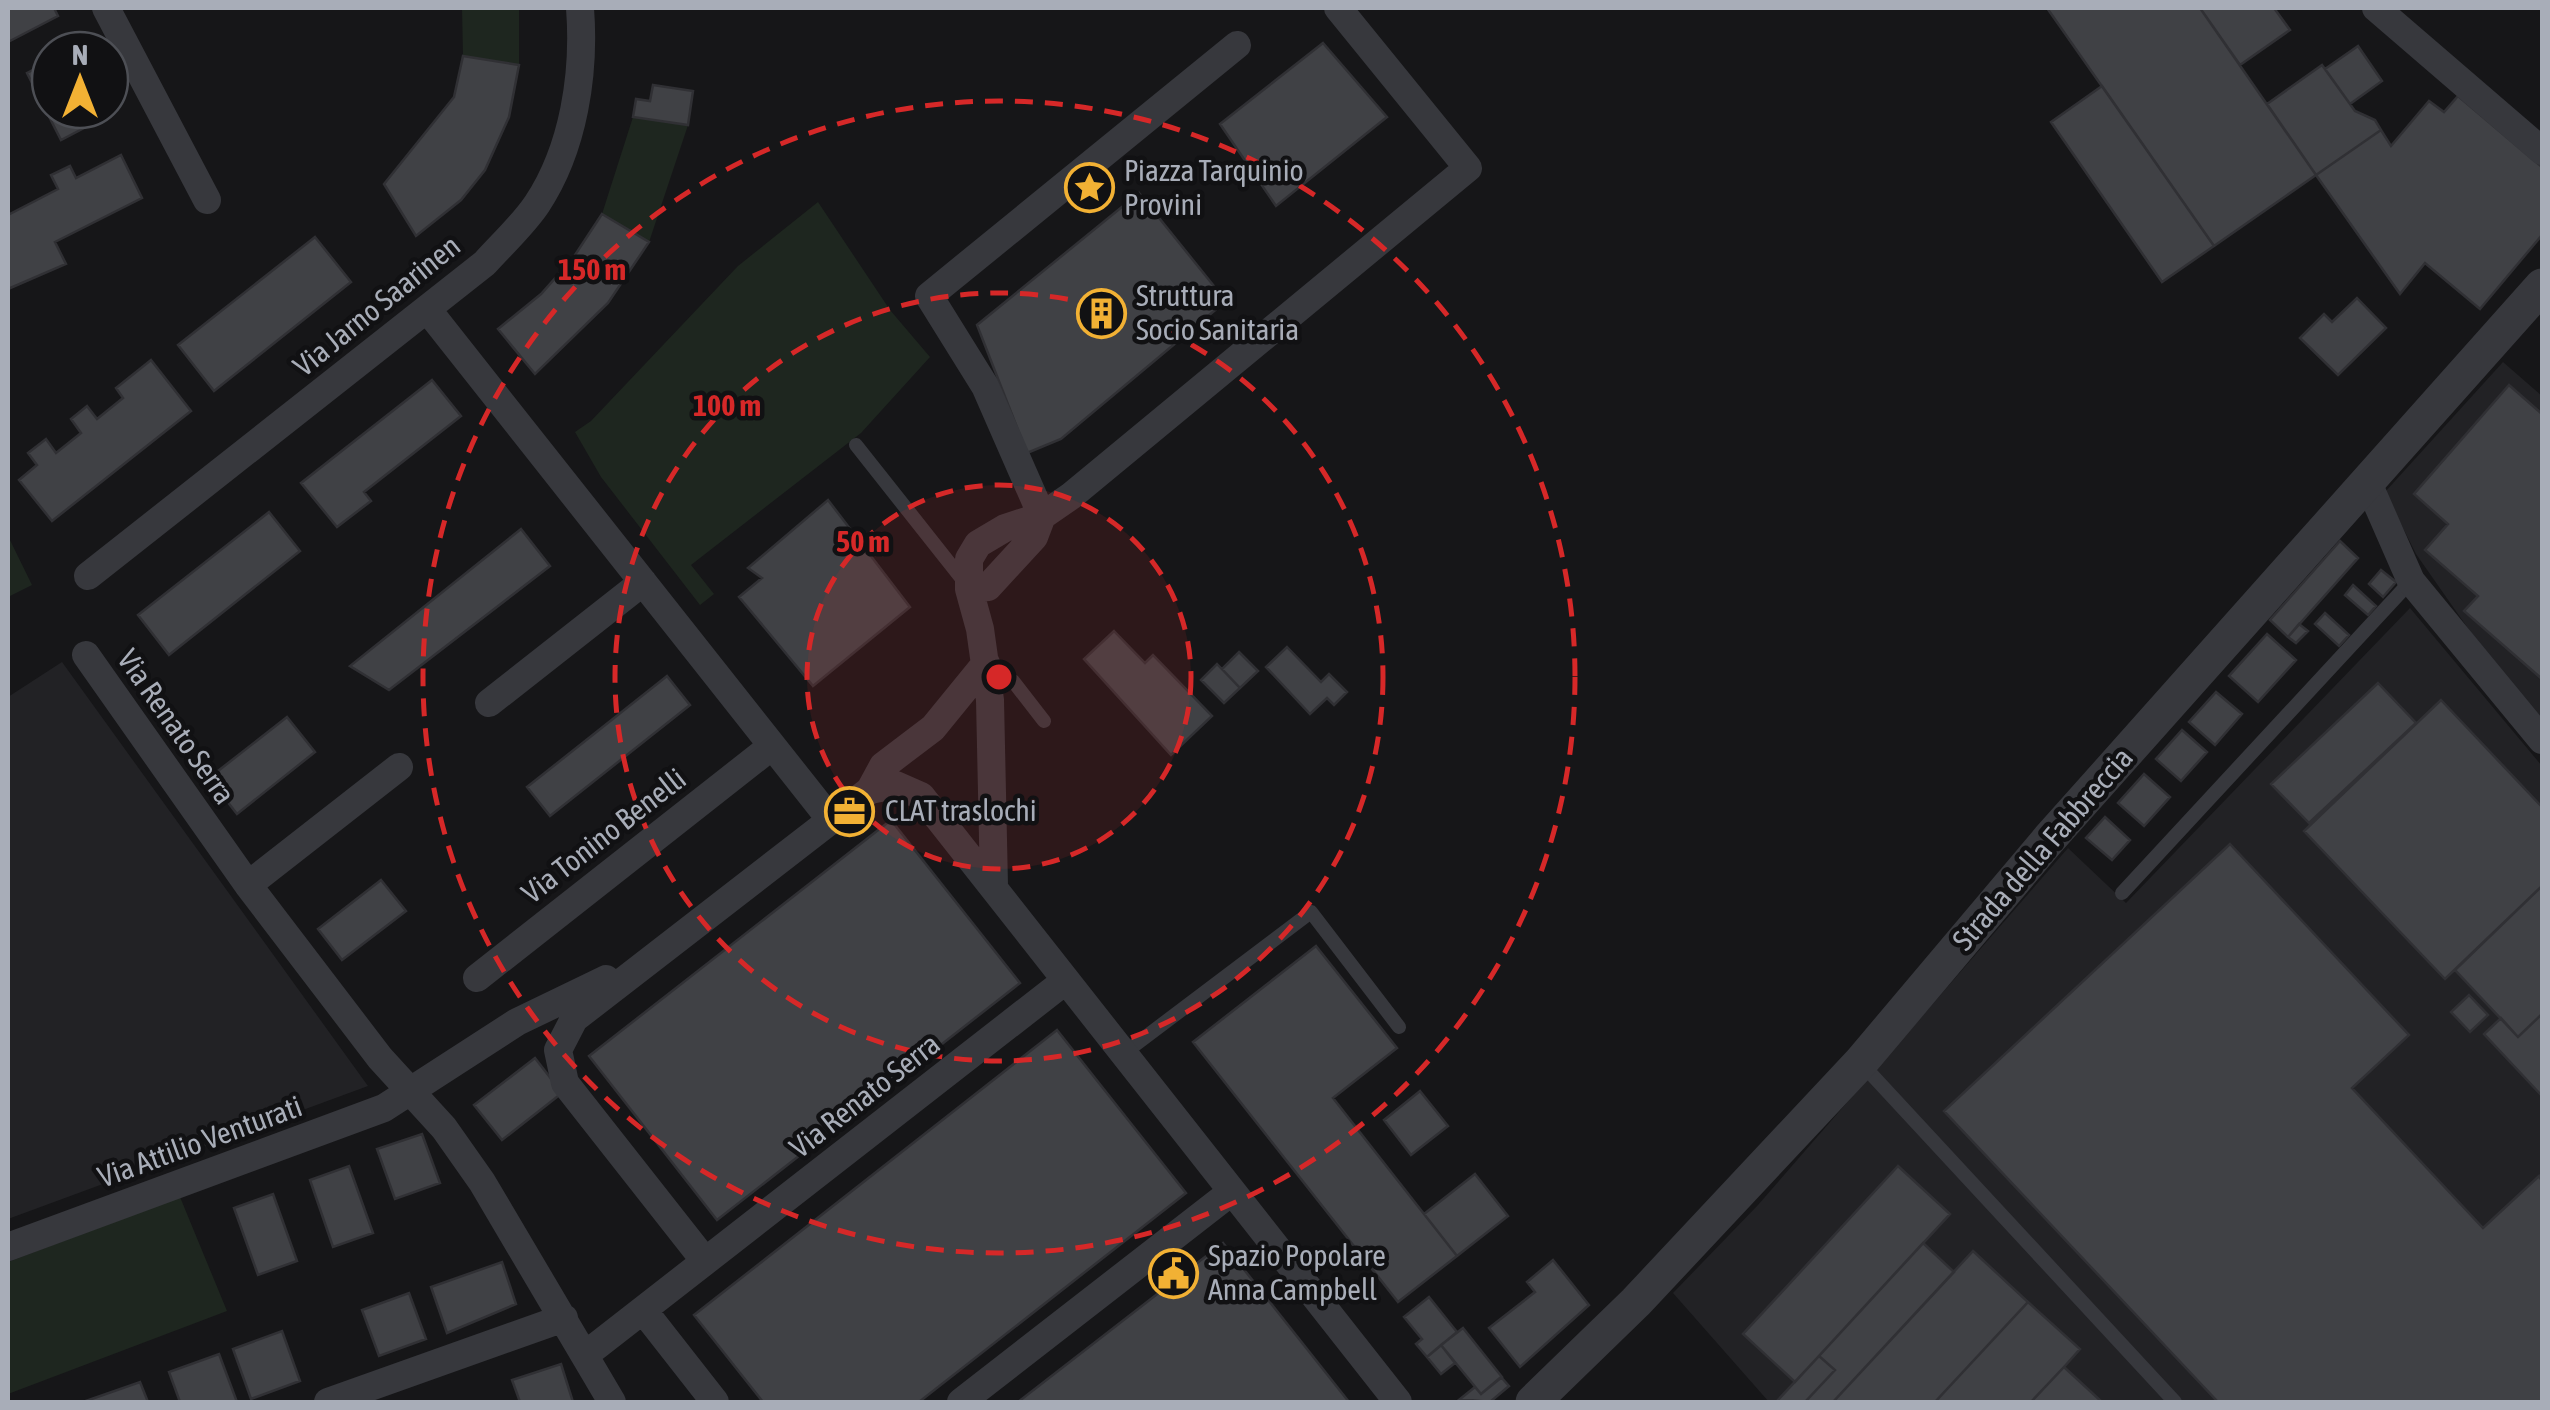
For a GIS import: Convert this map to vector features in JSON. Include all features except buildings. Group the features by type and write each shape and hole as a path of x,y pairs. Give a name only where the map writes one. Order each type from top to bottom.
{"street":[{"path":"106,8 207,200"},
{"name":"Via Jarno Saarinen","path":"88,576 485,263 538,203 568,136 584,53 580,8"},
{"path":"994,885 990,700 969,589 969,560 978,544 1042,516 1468,168 1338,8"},
{"path":"2376,8 2542,151"},
{"path":"1042,516 985,386 929,296 1236,45"},
{"name":"Strada della Fabbreccia","path":"1533,1402 1636,1302 1861,1062 2049,839 2542,286"},
{"path":"428,309 832,820"},
{"path":"2368,483 2411,581 2542,740"},
{"path":"489,703 643,582"},
{"name":"Via Renato Serra","path":"86,656 248,885 380,1058 412,1091 482,1182 612,1402"},
{"path":"705,1261 565,1083 558,1050 574,1019 870,790 883,766 933,728 986,663"},
{"name":"Via Tonino Benelli","path":"476,978 772,746"},
{"path":"248,885 400,767"},
{"path":"870,790 896,785 921,796 1387,1395"},
{"path":"412,1091 517,1022 662,951"},
{"name":"Via Renato Serra","path":"585,1355 1065,981"},
{"name":"Via Attilio Venturati","path":"8,1247 384,1108 412,1091"},
{"path":"961,1402 1230,1193"},
{"path":"643,1310 715,1402"},
{"path":"328,1402 564,1318"}],"lane":[{"path":"856,445 969,589"},
{"path":"2122,893 2411,581"},
{"path":"986,663 1013,682 1044,721"},
{"path":"990,700 1027,703"},
{"path":"1122,1055 1311,912 1399,1027"},
{"path":"1861,1062 2175,1402"}],"shaded area":[{"path":"462,8 519,8 519,65 463,56"},
{"path":"633,117 688,125 649,242 602,214"},
{"path":"818,202 890,310 930,357 861,433 691,565 714,594 700,605 601,477 575,432 591,421 738,266"},
{"path":"2503,362 2542,396 2542,721 2488,657 2416,554 2385,492"},
{"path":"8,536 32,585 8,597"},
{"path":"2410,608 2542,766 2542,1402 1769,1402 1673,1293 1758,1205 2068,848 2126,903"},
{"path":"62,662 368,1086 8,1219 8,697"},
{"path":"180,1197 227,1311 8,1394 8,1262"}],"place":[{"name":"Piazza Tarquinio Provini","path":"1089,188"},
{"name":"Struttura Socio Sanitaria","path":"1101,313"},
{"name":"CLAT traslochi","path":"850,811"},
{"name":"Spazio Popolare Anna Campbell","path":"1173,1273"}]}
